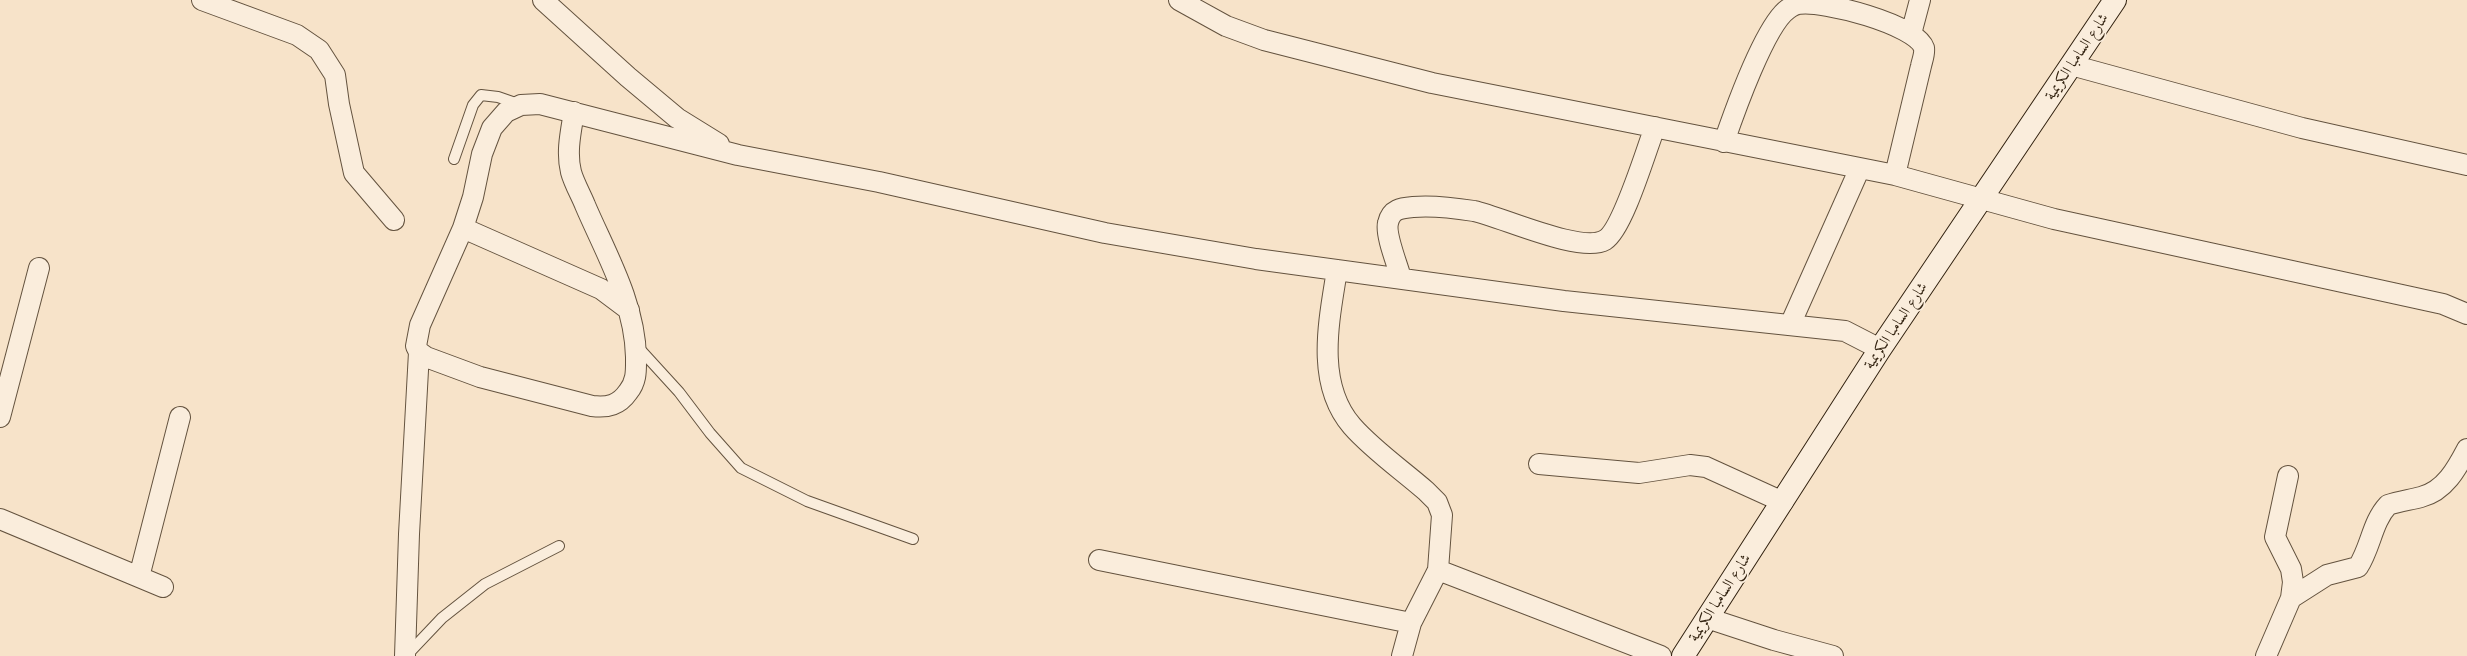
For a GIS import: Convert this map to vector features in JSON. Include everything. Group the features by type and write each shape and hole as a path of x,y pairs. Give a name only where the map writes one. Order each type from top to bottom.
{"main road":[{"name":"شارع السامبا الكريمية","path":"1683,656 1880,349 2115,0"}],"street":[{"path":"202,0 297,35 319,50 335,75 339,104 354,173 394,220"},
{"path":"543,0 628,77 677,118 738,155"},
{"path":"1179,0 1226,26 1270,42 1432,83 1655,127 1860,170 1895,175 2054,219 2443,304 2467,314"},
{"path":"1911,34 1920,0"},
{"path":"1724,142 1753,67 1779,18 1788,9 1799,4 1813,3 1843,9 1886,22 1911,34 1920,42 1924,53 1895,175"},
{"path":"2071,65 2302,128 2467,165"},
{"path":"406,656 409,534 419,352 416,339 420,325 463,228 473,197 482,154 492,128 506,112 520,105 540,104 738,155 879,182 1105,233 1256,259 1564,301 1845,331 1880,349"},
{"path":"419,352 426,357 480,377 604,408 623,399 631,389 636,376 636,345 629,310 612,263 571,172 569,144 574,112"},
{"path":"1401,278 1387,224 1391,215 1398,209 1423,206 1474,211 1574,242 1592,244 1605,240 1616,227 1628,200 1655,127"},
{"path":"1790,325 1860,170"},
{"path":"463,228 601,289 629,310"},
{"path":"0,417 39,268"},
{"path":"1337,270 1327,357 1330,384 1338,405 1353,426 1437,502 1442,515 1443,530 1438,570 1411,624 1402,656"},
{"path":"139,577 180,417"},
{"path":"2291,598 2327,575 2358,567 2364,556 2378,518 2388,505 2423,497 2440,488 2455,471 2467,449"},
{"path":"1540,464 1639,473 1690,465 1706,467 1783,502"},
{"path":"2266,656 2291,598 2293,582 2291,569 2277,542 2275,532 2288,476"},
{"path":"0,518 163,587"},
{"path":"1099,560 1411,624"},
{"path":"1438,570 1661,656"},
{"path":"1707,618 1774,640 1833,656"}],"lane":[{"path":"454,159 473,105 481,95 498,96 520,105"},
{"path":"636,345 679,392 710,433 741,468 807,501 912,539"},
{"path":"406,656 442,618 485,584 559,546"}]}
